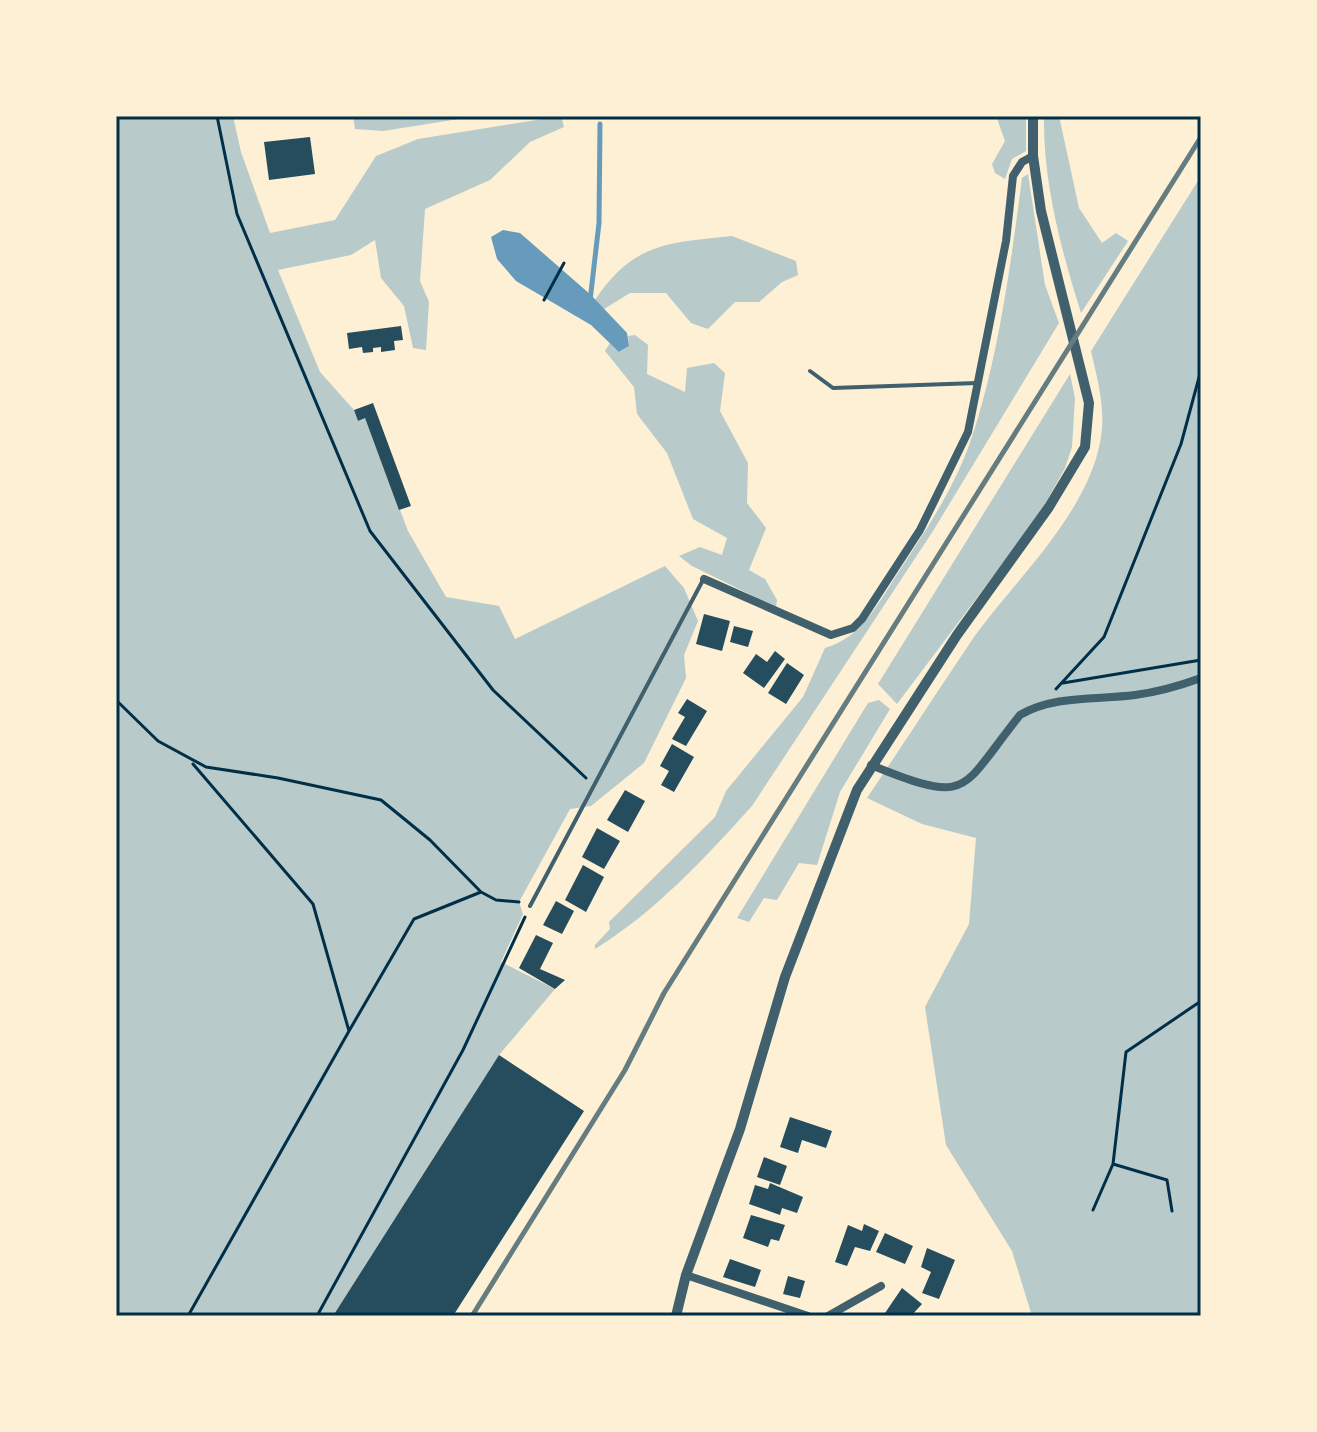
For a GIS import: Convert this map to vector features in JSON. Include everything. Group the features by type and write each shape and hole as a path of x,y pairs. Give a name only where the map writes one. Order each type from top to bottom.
{"street":[{"path":"676,1316 686,1275 740,1129 785,977 845,816 871,765 957,635 1049,507 1085,447 1089,426 1082,368 1041,211 1033,156 1033,116"},
{"path":"704,579 822,632 841,634 853,628 920,530 968,432 1006,241 1013,176 1022,162 1033,156"},
{"path":"871,765 916,783 954,787 972,778 986,763 1020,715 1042,704 1167,690 1201,678"},
{"path":"686,1275 808,1316"},
{"path":"828,1316 881,1286"}],"lane":[{"path":"810,371 833,388 979,383"},
{"path":"530,906 704,579"}],"path":[{"path":"217,116 237,214 370,531 493,690 595,787"},
{"path":"544,300 564,263"},
{"path":"1042,704 1104,637 1181,444 1201,370"},
{"path":"1062,683 1201,660"},
{"path":"116,700 158,741 190,761 240,775 278,778 381,800 430,840 481,892 496,900 530,906 463,1050 317,1316"},
{"path":"190,761 313,904 349,1031"},
{"path":"188,1316 414,919 481,892"},
{"path":"1093,1210 1113,1164 1126,1052 1201,1001"},
{"path":"1113,1164 1167,1180 1172,1211"}],"shaded area":[{"path":"116,116 233,116 241,152 270,233 335,220 376,156 418,139 561,116 564,127 530,142 490,180 425,209 420,281 429,302 426,350 413,348 404,306 381,278 375,240 351,255 278,270 320,372 354,410 358,421 365,418 408,531 446,597 499,606 515,639 665,566 684,588 698,621 684,655 686,678 644,763 591,806 570,809 519,902 523,914 501,962 555,989 499,1055 333,1316 116,1316"},
{"path":"353,116 478,116 383,131 355,129"},
{"path":"996,116 1026,117 1026,151 1012,159 1005,179 995,173 992,164 1005,141"},
{"path":"1044,116 1059,116 1079,208 1102,243 1116,233 1128,241 1081,313 1055,216 1044,141"},
{"path":"1028,174 1045,285 1059,323 933,531 752,806 698,864 658,901 595,949 610,929 609,922 715,817 726,791 803,697 825,648 848,637 866,620 945,498 968,448 987,384 1008,280 1022,178"},
{"path":"1201,176 1201,1316 1032,1316 1012,1251 946,1145 925,1007 969,924 976,838 922,824 867,798 972,640 1050,541 1085,487 1102,429 1101,400 1091,351"},
{"path":"732,236 796,261 798,275 782,282 759,302 735,302 708,329 691,323 666,293 630,293 604,309 595,300 609,281 639,256 671,244"},
{"path":"635,335 648,345 647,374 685,392 687,368 714,363 725,373 720,411 748,463 747,503 766,528 749,570 765,579 777,600 776,607 692,566 679,556 700,547 722,555 727,538 693,519 667,453 637,414 634,387 605,351 610,343 620,352 629,346 628,336"},
{"path":"1070,374 1075,398 1072,447 1065,468 1039,515 897,704 878,684"},
{"path":"879,700 890,709 840,792 817,865 799,863 777,900 764,898 749,922 737,918 868,703"}],"water":[{"path":"503,230 520,233 591,295 627,333 629,346 619,352 591,325 516,281 497,259 491,237"}],"building":[{"path":"310,137 315,174 269,180 264,142"},
{"path":"401,326 403,340 394,341 395,350 381,352 381,347 363,353 362,347 349,349 347,333"},
{"path":"373,403 411,506 399,510 365,418 358,421 354,410"},
{"path":"704,614 730,621 722,651 696,644"},
{"path":"734,626 753,631 748,647 730,642"},
{"path":"775,651 785,659 764,688 743,673 756,654 767,662"},
{"path":"787,663 804,675 786,704 768,693"},
{"path":"687,699 707,711 686,746 672,739 685,717 678,713"},
{"path":"672,744 694,757 674,792 661,785 669,771 660,766"},
{"path":"625,790 645,801 628,832 607,820"},
{"path":"597,828 620,841 604,869 582,857"},
{"path":"583,865 604,877 586,912 565,900"},
{"path":"556,901 574,911 562,934 543,925"},
{"path":"536,935 553,943 540,969 565,980 555,989 519,968"},
{"path":"499,1055 584,1111 453,1316 333,1316"},
{"path":"790,1117 832,1131 826,1148 802,1140 798,1153 780,1147"},
{"path":"764,1157 787,1166 780,1185 757,1177"},
{"path":"770,1183 803,1197 797,1213 782,1208 780,1215 749,1204 755,1185 768,1189"},
{"path":"751,1215 785,1225 779,1241 771,1239 768,1247 743,1238"},
{"path":"864,1224 879,1231 870,1251 855,1247 847,1266 835,1262 848,1225 862,1231"},
{"path":"885,1233 913,1246 905,1264 876,1252"},
{"path":"927,1248 955,1260 939,1299 922,1293 931,1272 921,1267"},
{"path":"730,1259 761,1270 755,1287 723,1277"},
{"path":"788,1276 805,1281 800,1298 783,1294"},
{"path":"902,1288 922,1304 911,1316 883,1316"}],"waterway":[{"path":"590,301 599,223 600,124"}],"railway":[{"path":"472,1316 625,1070 664,993 1201,137"}]}
